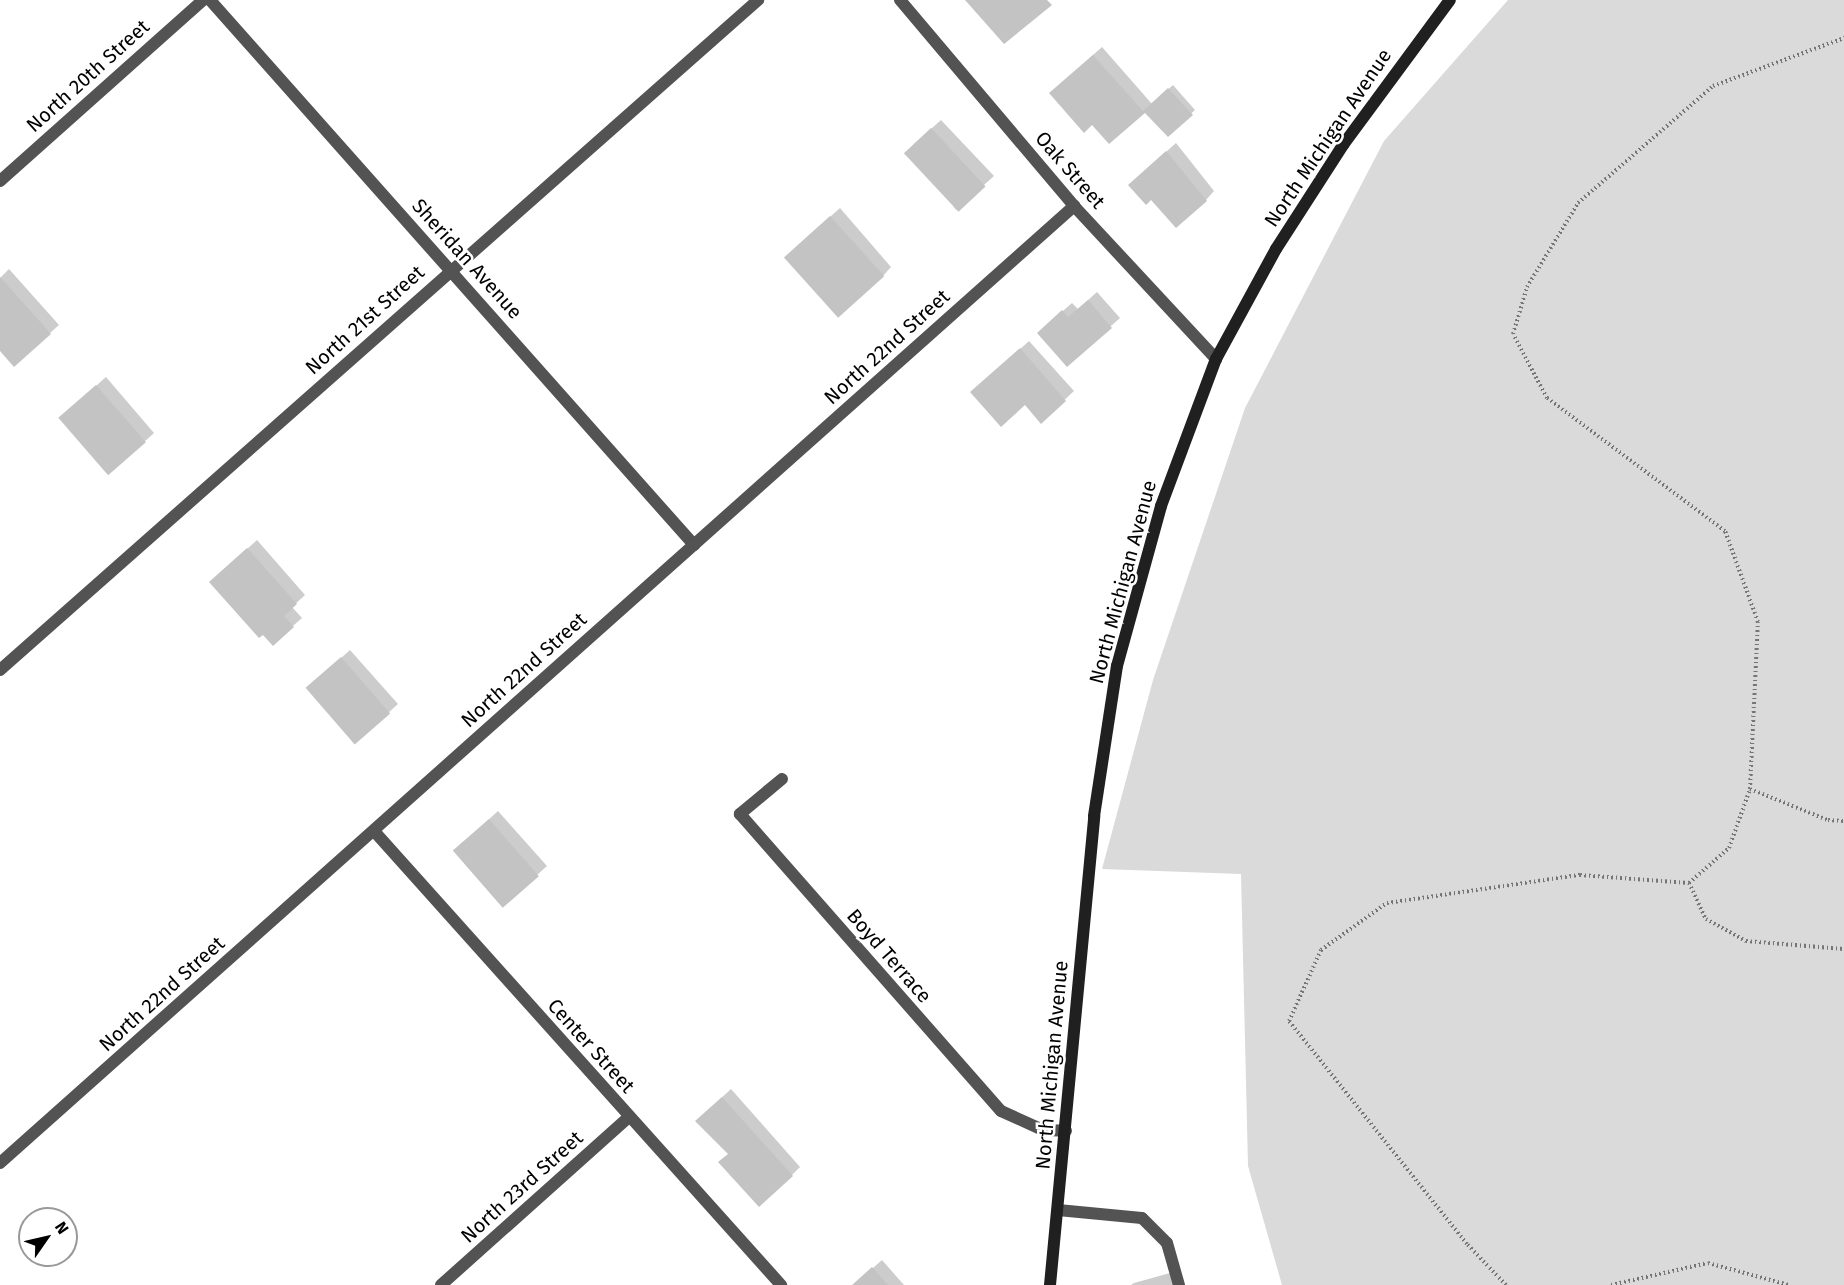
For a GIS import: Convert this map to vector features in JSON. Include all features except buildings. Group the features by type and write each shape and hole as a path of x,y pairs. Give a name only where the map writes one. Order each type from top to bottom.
{"street":[{"name":"North 20th Street","path":"0,181 203,0"},
{"name":"Sheridan Avenue","path":"210,0 694,545"},
{"name":"North 21st Street","path":"0,670 758,0"},
{"name":"Oak Street","path":"900,0 1074,206 1216,359"},
{"name":"North Michigan Avenue","path":"1050,1285 1094,816 1118,666 1161,506 1216,359 1276,249 1337,154 1450,0"},
{"name":"North 22nd Street","path":"0,1163 1074,206"},
{"name":"Boyd Terrace","path":"782,779 740,814 1001,1111 1043,1130 1066,1131"},
{"name":"Center Street","path":"374,831 629,1118 782,1285"},
{"name":"North 23rd Street","path":"441,1285 629,1118"},
{"path":"1058,1210 1142,1218 1167,1243 1179,1285"}],"path":[{"path":"1506,1285 1467,1244 1288,1021 1321,950 1387,903 1580,875 1689,883 1729,848 1750,789 1758,622 1725,531 1547,398 1513,334 1527,286 1578,203 1713,86 1844,38"},
{"path":"1750,789 1828,820 1844,821"},
{"path":"1689,883 1706,919 1746,941 1844,949"},
{"path":"1611,1285 1708,1263 1789,1285"}],"shaded area":[{"path":"1508,0 1844,0 1844,1285 1282,1285 1248,1166 1241,874 1102,869 1153,680 1245,408 1384,141"}]}
